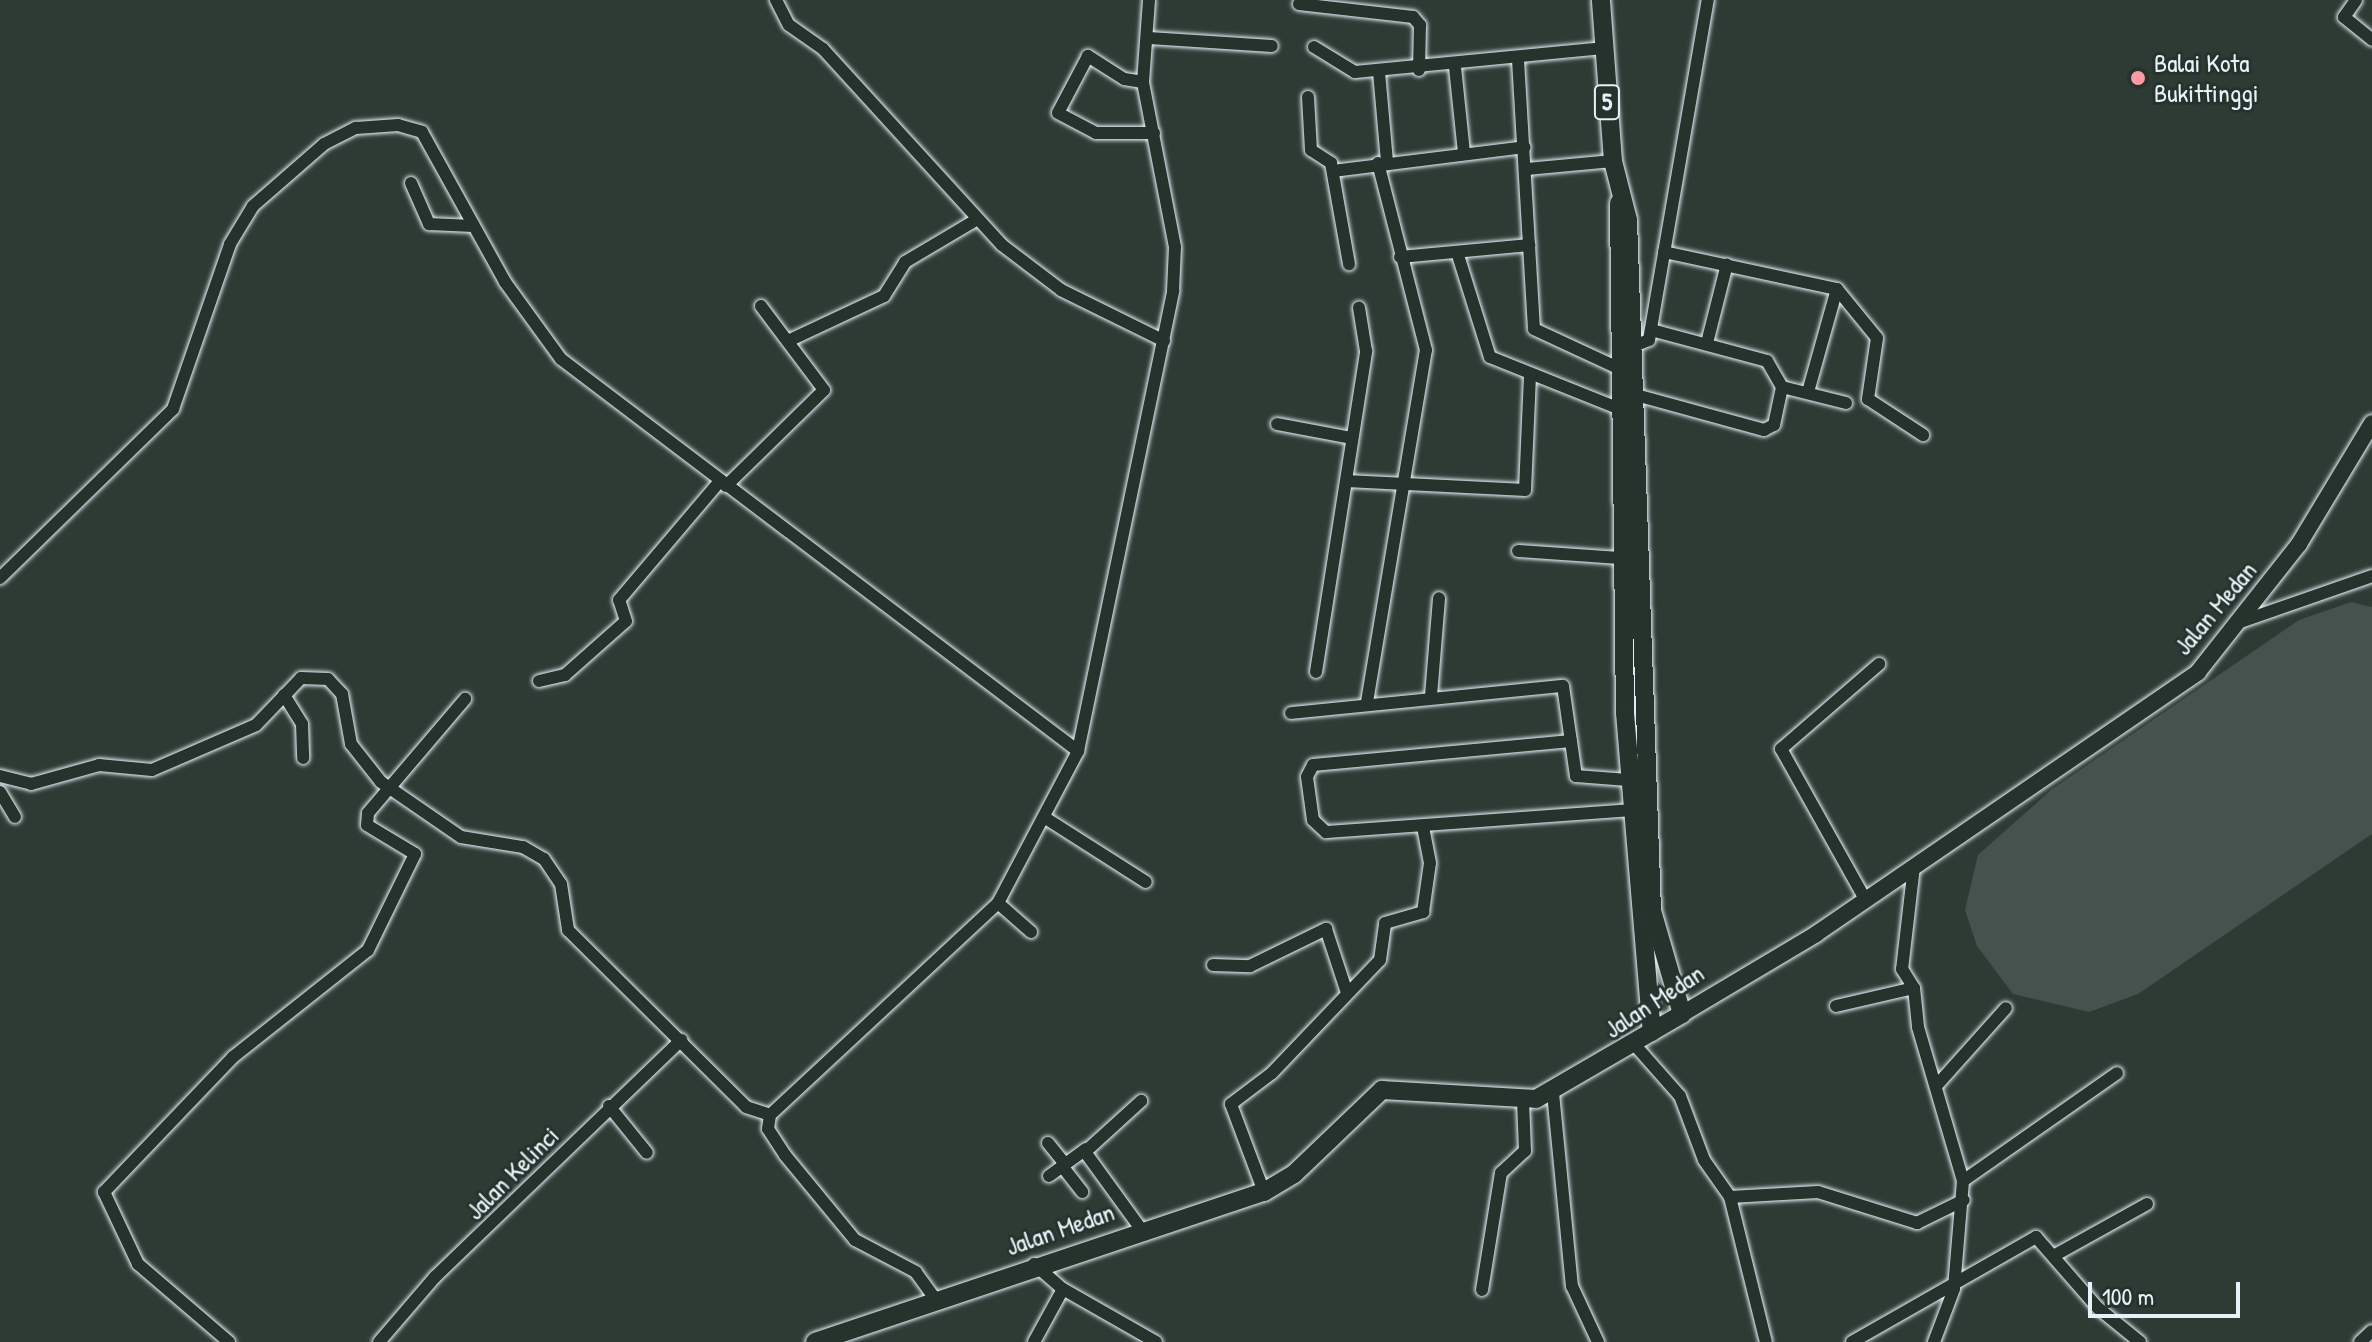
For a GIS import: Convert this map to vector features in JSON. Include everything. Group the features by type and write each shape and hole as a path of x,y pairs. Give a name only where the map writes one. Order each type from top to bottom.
{"highway":[{"name":"5","path":"1601,0 1619,203 1627,346"},
{"path":"1627,346 1620,369 1620,409 1628,468 1652,911 1682,1014"},
{"path":"1627,346 1636,395 1621,558 1628,780 1652,1032"},
{"name":"Jalan Medan","path":"815,1342 1034,1264 1264,1192 1294,1174 1382,1090 1523,1102 1553,1093 1682,1014"}],"main road":[{"name":"Jalan Medan","path":"1682,1014 1865,899 2078,747 2158,702 2198,672 2299,544 2372,423"}],"street":[{"path":"776,0 789,25 829,56 976,220 1061,290 1164,341"},
{"path":"936,1300 916,1272 855,1240 785,1155 768,1129 770,1115 998,903 1047,819 1078,751 1164,341 1175,247 1143,82 1149,38 1149,0"},
{"path":"1627,346 1647,343 1651,330 1708,0"},
{"path":"2356,0 2344,17 2372,40"},
{"path":"1299,4 1413,17 1420,25 1419,70"},
{"path":"1149,38 1272,46"},
{"path":"1314,47 1352,71 1379,72 1455,67 1603,48"},
{"path":"1143,82 1124,79 1088,56 1058,113 1096,133 1154,133"},
{"path":"1518,60 1537,335 1620,369"},
{"path":"1455,67 1464,153"},
{"path":"1367,702 1407,487 1426,345 1400,257 1382,162 1379,72"},
{"path":"1308,97 1311,150 1333,171 1349,264"},
{"path":"0,578 173,409 238,227 309,154 356,128 422,132 473,226 561,359 1078,751"},
{"path":"1333,171 1382,162 1525,147"},
{"path":"1527,169 1613,161"},
{"path":"411,183 429,224 473,226"},
{"path":"788,341 884,296 905,262 976,220"},
{"path":"1400,257 1529,245"},
{"path":"1457,252 1490,357 1620,409"},
{"path":"1664,252 1837,289 1877,338 1868,399 1923,435"},
{"path":"1707,343 1727,264"},
{"path":"1808,392 1837,289"},
{"path":"539,681 565,675 626,621 620,598 723,484 824,390 761,306"},
{"path":"1316,672 1366,351 1359,308"},
{"path":"1651,330 1761,357 1782,387 1846,403"},
{"path":"1347,481 1407,487 1525,490 1530,374"},
{"path":"1636,395 1764,430 1774,425 1782,387"},
{"path":"1277,424 1352,438"},
{"path":"1518,551 1621,558"},
{"path":"2240,622 2372,576"},
{"path":"1431,696 1439,598"},
{"path":"1865,899 1781,749 1879,664"},
{"path":"0,776 31,784 99,765 152,770 243,732 307,676 335,683 351,744 387,787 461,837 523,847 544,859 564,894 568,930 746,1107 770,1115"},
{"path":"1291,713 1367,702 1563,686 1578,777 1628,780"},
{"path":"284,695 302,724 303,758"},
{"path":"229,1342 138,1264 102,1197 233,1057 368,950 415,854 367,825 372,804 465,699"},
{"path":"1571,741 1412,752 1308,771 1321,831 1630,810"},
{"path":"0,792 15,817"},
{"path":"1047,819 1146,882"},
{"path":"1264,1192 1231,1104 1272,1073 1381,958 1385,923 1423,912 1430,863 1423,826"},
{"path":"1914,866 1900,946 1914,988 1963,1181 1964,1200 1954,1289 1934,1342"},
{"path":"998,903 1031,932"},
{"path":"1213,965 1250,966 1323,929 1333,938 1347,993"},
{"path":"1836,1006 1914,988"},
{"path":"1937,1085 2006,1008"},
{"name":"Jalan Kelinci","path":"379,1342 609,1106 681,1040"},
{"path":"1634,1044 1680,1096 1704,1160 1730,1197 1766,1342"},
{"path":"1963,1181 2117,1073"},
{"path":"1553,1093 1572,1286 1598,1342"},
{"path":"1049,1176 1086,1149 1141,1101"},
{"path":"1482,1290 1501,1173 1525,1151 1523,1102"},
{"path":"609,1106 647,1153"},
{"path":"1048,1143 1082,1192"},
{"path":"1086,1149 1141,1229"},
{"path":"1730,1197 1818,1192 1917,1223 1964,1200"},
{"path":"2057,1254 2147,1204"},
{"path":"1852,1342 1954,1289 2030,1238 2057,1254 2098,1308 2140,1342"},
{"path":"1034,1264 1063,1289 1156,1342"},
{"path":"1034,1342 1063,1289"}],"shaded area":[{"path":"2351,602 2372,607 2372,834 2138,994 2089,1012 2013,994 1977,946 1965,910 1978,855 2051,790 2299,620"}],"place":[{"name":"Balai Kota Bukittinggi","path":"2138,78"}]}
